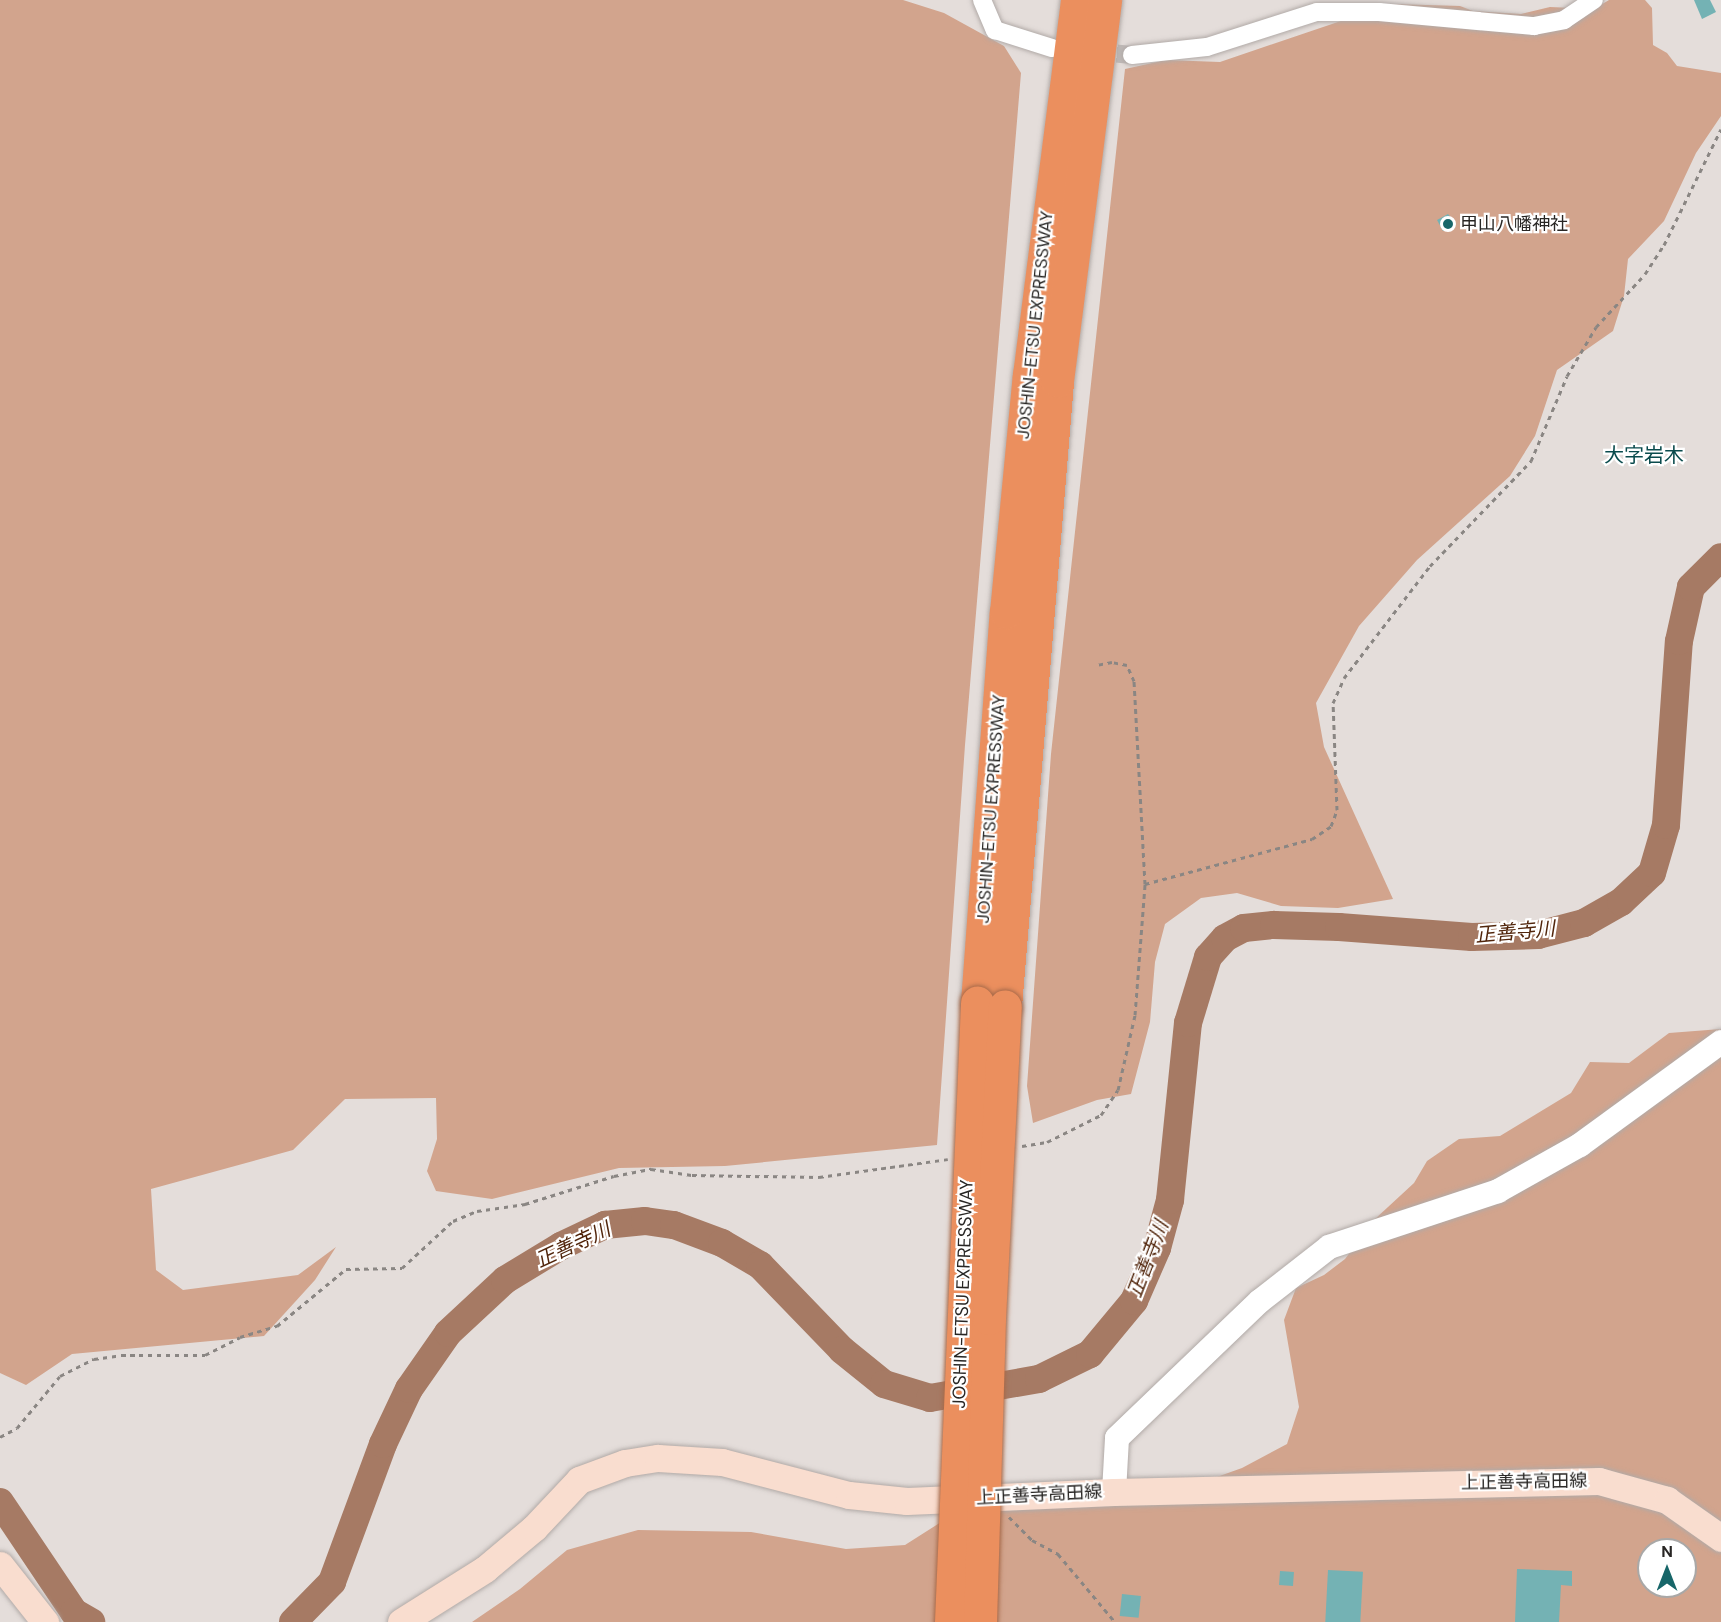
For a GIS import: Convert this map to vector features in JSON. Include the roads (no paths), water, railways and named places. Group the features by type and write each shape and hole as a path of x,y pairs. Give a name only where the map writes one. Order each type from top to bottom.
{"highway":[{"name":"JOSHIN-ETSU EXPRESSWAY","path":"951,1622 991,1004 1006,612 1029,375 1077,0"},
{"name":"JOSHIN-ETSU EXPRESSWAY","path":"980,1622 989,1318 991,1004 1057,381 1105,0"}],"main road":[{"name":"上正善寺高田線","path":"401,1622 485,1569 534,1527 579,1480 625,1463 693,1457 755,1468 801,1484 849,1495 907,1501 1114,1492 1599,1481 1667,1500 1721,1538"},
{"path":"0,1565 45,1622"}],"street":[{"path":"982,0 994,30 1052,48"},
{"path":"1132,55 1207,47 1317,12 1379,12 1534,26 1564,20 1594,0"},
{"path":"1114,1492 1117,1438 1260,1302 1329,1247 1498,1191 1580,1144 1721,1042"}],"waterway":[{"name":"正善寺川","path":"293,1622 332,1582 383,1444 409,1389 448,1333 505,1280 561,1246 605,1225 645,1221 674,1225 722,1243 760,1265 842,1350 884,1384 930,1398 1039,1379 1090,1354 1134,1301 1157,1248 1170,1200 1188,1023 1208,957 1225,938 1244,928 1274,925 1339,927 1472,937 1538,935 1584,923 1621,902 1652,873 1666,825 1679,641 1691,587 1721,557"},
{"name":"正善寺川","path":"0,1502 74,1612 91,1622"}],"tunnel":[{"path":"1090,51 1132,55"}],"place":[{"name":"甲山八幡神社","path":"1448,224"}],"district":[{"name":"大字岩木","path":"1644,455"}]}
